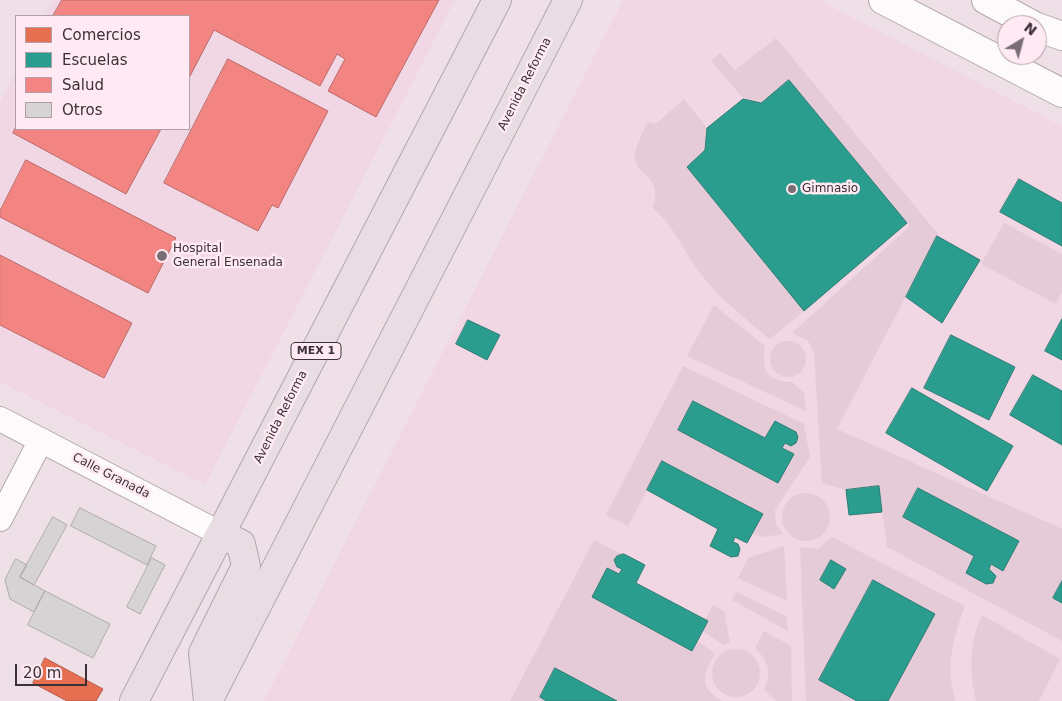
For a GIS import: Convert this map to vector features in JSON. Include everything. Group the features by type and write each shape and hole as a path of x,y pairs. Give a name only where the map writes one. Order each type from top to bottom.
{"highway":[{"name":"Avenida Reforma","path":"134,701 497,0"},
{"name":"Avenida Reforma","path":"208,701 568,0"},
{"path":"208,701 203,652 246,566 241,544 221,534"}],"main road":[{"path":"883,0 1062,93"},
{"path":"986,0 1014,15"},
{"path":"1047,31 1062,36"}],"street":[{"name":"Calle Granada","path":"0,419 221,534"},
{"path":"0,519 41,440"}],"shaded area":[{"name":"Hospital General Ensenada","path":"53,0 455,0 205,485 0,382 0,102 15,73 15,130 190,130 190,15 46,15"},
{"path":"623,0 819,0 1062,126 1062,701 264,701"},
{"path":"776,38 938,234 837,429 1062,529 1062,641 887,547 879,486 846,490 822,483 814,353 808,341 792,333 910,226 789,81 761,103 744,99 711,61 720,53 735,70"},
{"path":"684,99 707,128 705,150 687,167 804,311 770,339 723,298 698,270 673,231 653,208 655,189 652,182 639,169 636,163 636,148 647,122 656,124"},
{"path":"1004,223 1062,254 1062,292 1056,304 981,264"},
{"path":"714,305 765,346 764,361 767,373 776,380 792,382 804,393 806,411 687,356"},
{"path":"788,341 795,342 801,346 805,352 805,366 801,372 795,376 788,377 781,376 775,372 771,366 770,359 771,352 775,346 781,342"},
{"path":"683,366 804,424 810,457 775,510 776,525 783,534 763,537 752,534 763,514 663,461 628,526 606,515"},
{"path":"806,493 815,495 823,500 828,508 830,517 828,526 823,534 815,539 806,541 797,539 789,534 784,526 782,517 784,508 789,500 797,495"},
{"path":"832,537 965,606 952,653 951,676 955,701 806,701 800,547 818,549"},
{"path":"594,540 621,554 622,569 619,574 607,568 592,598 692,651 698,641 715,654 707,668 705,680 709,691 722,701 510,701"},
{"path":"784,546 787,601 738,578 748,558"},
{"path":"736,592 786,616 788,631 732,600"},
{"path":"713,605 724,611 730,642 723,645 703,631 708,622 705,620"},
{"path":"982,615 1060,659 1039,701 976,701 971,668 975,636"},
{"path":"764,631 791,646 792,701 776,701 764,690 768,678 768,668 755,648"},
{"path":"736,649 745,651 753,656 758,664 760,673 758,682 753,690 745,695 736,697 727,695 719,690 714,682 712,673 714,664 719,656 727,651"}],"building: Comercios":[{"path":"45,658 103,689 96,701 67,701 33,683"}],"building: Escuelas":[{"name":"Gimnasio","path":"789,80 907,223 804,311 687,167 705,150 707,128 743,99 761,103"},
{"path":"1019,179 1062,203 1062,246 1000,212"},
{"path":"937,236 980,260 942,323 906,297"},
{"path":"1062,319 1062,360 1045,351"},
{"path":"468,320 500,335 487,360 456,344"},
{"path":"951,335 1015,367 989,420 924,388"},
{"path":"1033,375 1062,391 1062,445 1010,415"},
{"path":"912,388 1013,446 987,491 886,433"},
{"path":"693,401 765,438 775,421 796,432 798,437 796,443 791,446 785,443 782,448 794,454 778,483 678,430"},
{"path":"662,461 763,514 747,543 735,537 733,542 738,544 740,549 738,556 731,557 710,546 718,529 647,490"},
{"path":"879,486 882,512 849,515 846,490"},
{"path":"918,488 1019,541 1003,571 991,564 989,569 996,576 993,583 986,584 966,573 974,556 903,517"},
{"path":"624,554 645,565 636,583 708,621 692,651 592,597 607,568 619,574 622,569 617,567 614,560 617,556"},
{"path":"831,560 846,569 834,589 820,580"},
{"path":"873,580 935,614 888,701 857,701 819,680"},
{"path":"1062,581 1062,603 1053,598"},
{"path":"555,668 617,701 546,701 540,697"}],"building: Salud":[{"path":"62,0 439,0 376,117 328,91 345,59 337,54 320,86 214,30 190,76 190,15 54,15"},
{"path":"228,59 328,111 278,208 272,205 258,231 164,183"},
{"path":"15,129 160,130 126,194 13,133"},
{"path":"26,160 176,238 148,293 0,217 0,211"},
{"path":"0,255 132,323 104,378 0,325"}],"building: Otros":[{"path":"80,508 156,546 147,565 71,526"},
{"path":"53,517 67,525 34,585 20,577"},
{"path":"152,558 165,565 140,614 127,607"},
{"path":"16,559 27,565 20,577 45,591 34,612 10,599 5,580"},
{"path":"45,591 110,624 93,658 28,625"}],"place":[{"name":"Gimnasio","path":"792,189"},
{"name":"Hospital General Ensenada","path":"162,256"}]}
